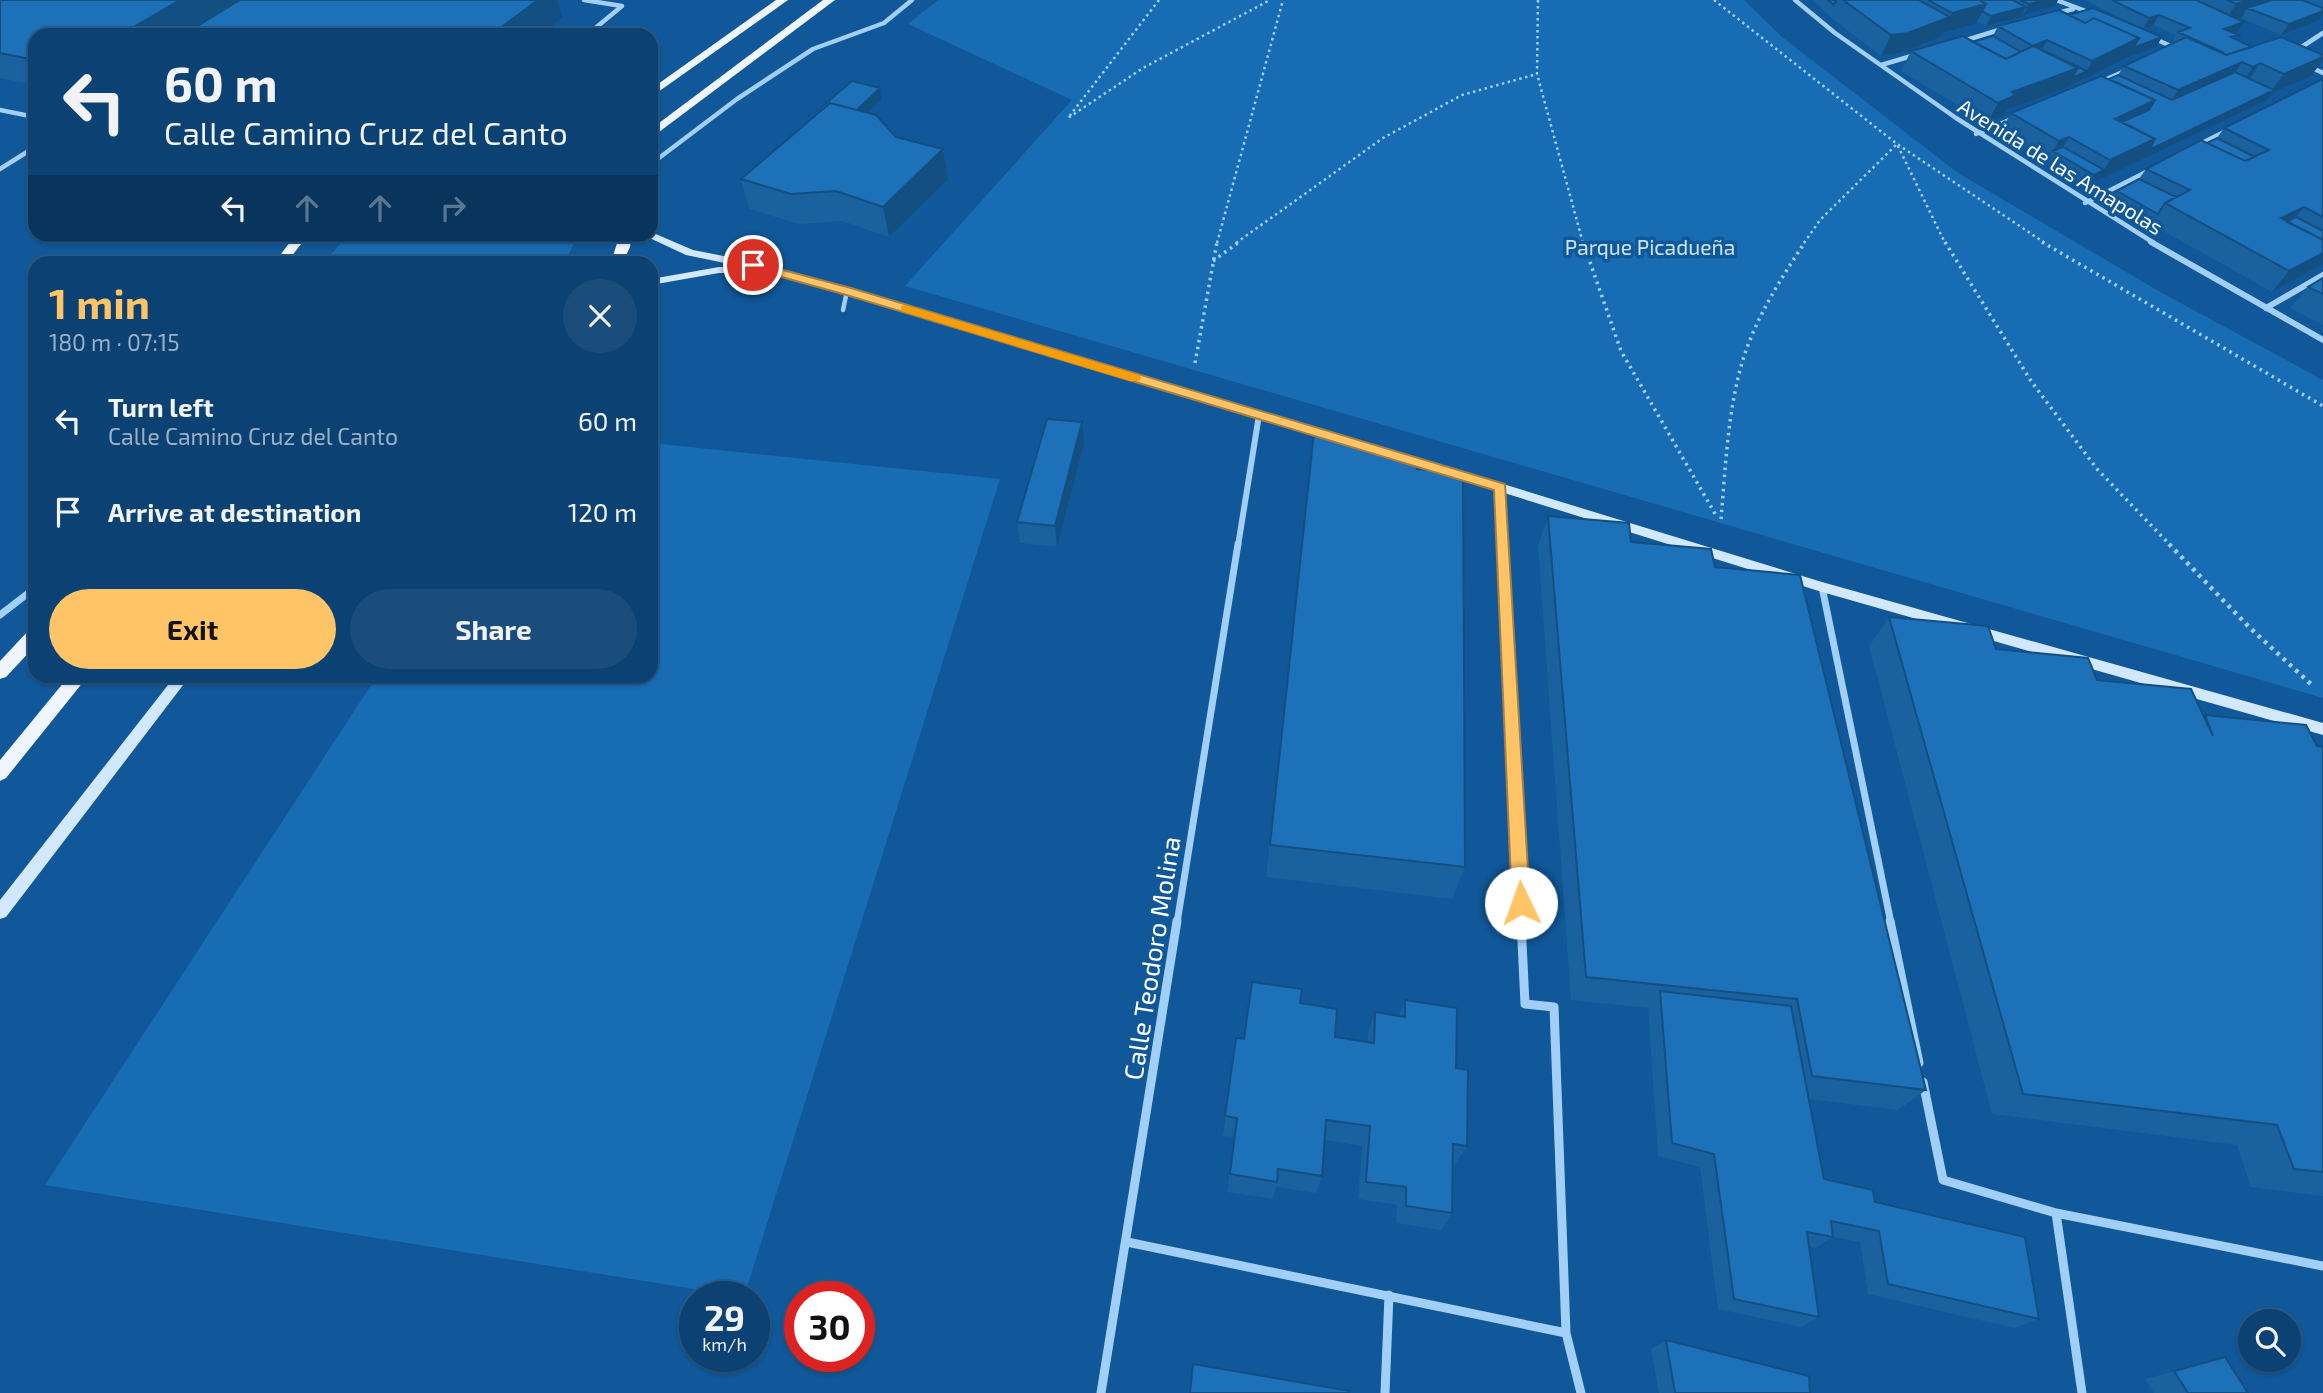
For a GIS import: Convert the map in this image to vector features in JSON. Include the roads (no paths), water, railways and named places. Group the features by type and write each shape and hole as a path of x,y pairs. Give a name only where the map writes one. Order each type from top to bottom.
{"main road":[{"path":"658,89 783,0"},
{"path":"658,130 830,0"},
{"path":"0,672 28,642"},
{"path":"0,773 73,683"}],"street":[{"path":"584,0 622,6 595,28"},
{"path":"658,159 737,99 813,49 884,23 912,0"},
{"name":"Avenida de las Amapolas","path":"1795,0 1819,23 1976,134 2085,203 2323,340"},
{"path":"2056,0 2073,9 2094,14"},
{"path":"2048,16 2073,9"},
{"path":"1958,42 2009,27"},
{"path":"2140,33 2177,49"},
{"path":"2295,51 2323,33"},
{"path":"1881,65 1919,53"},
{"path":"2299,63 2323,73"},
{"path":"2092,85 2130,69"},
{"path":"0,110 28,116"},
{"path":"1976,134 2015,118"},
{"path":"2195,146 2232,128"},
{"path":"0,169 28,151"},
{"path":"2085,203 2158,165"},
{"path":"658,239 690,253 772,270 847,291 1351,442"},
{"path":"658,281 719,270 772,270"},
{"path":"2266,308 2323,275"},
{"name":"Calle Teodoro Molina","path":"1101,1393 1259,415"},
{"path":"1390,454 1822,587 2323,729"},
{"path":"1500,487 1525,1004 1554,1007 1566,1333 1581,1393"},
{"path":"1822,587 1943,1180 2056,1213 2323,1266"},
{"path":"0,615 28,593"},
{"path":"0,912 178,683"},
{"path":"2056,1213 2082,1393"},
{"path":"1127,1242 1389,1294 1566,1333"},
{"path":"1385,1393 1389,1294"}],"lane":[{"path":"843,310 847,291"}],"park label":[{"name":"Parque Picadueña","path":"1650,246"}]}
